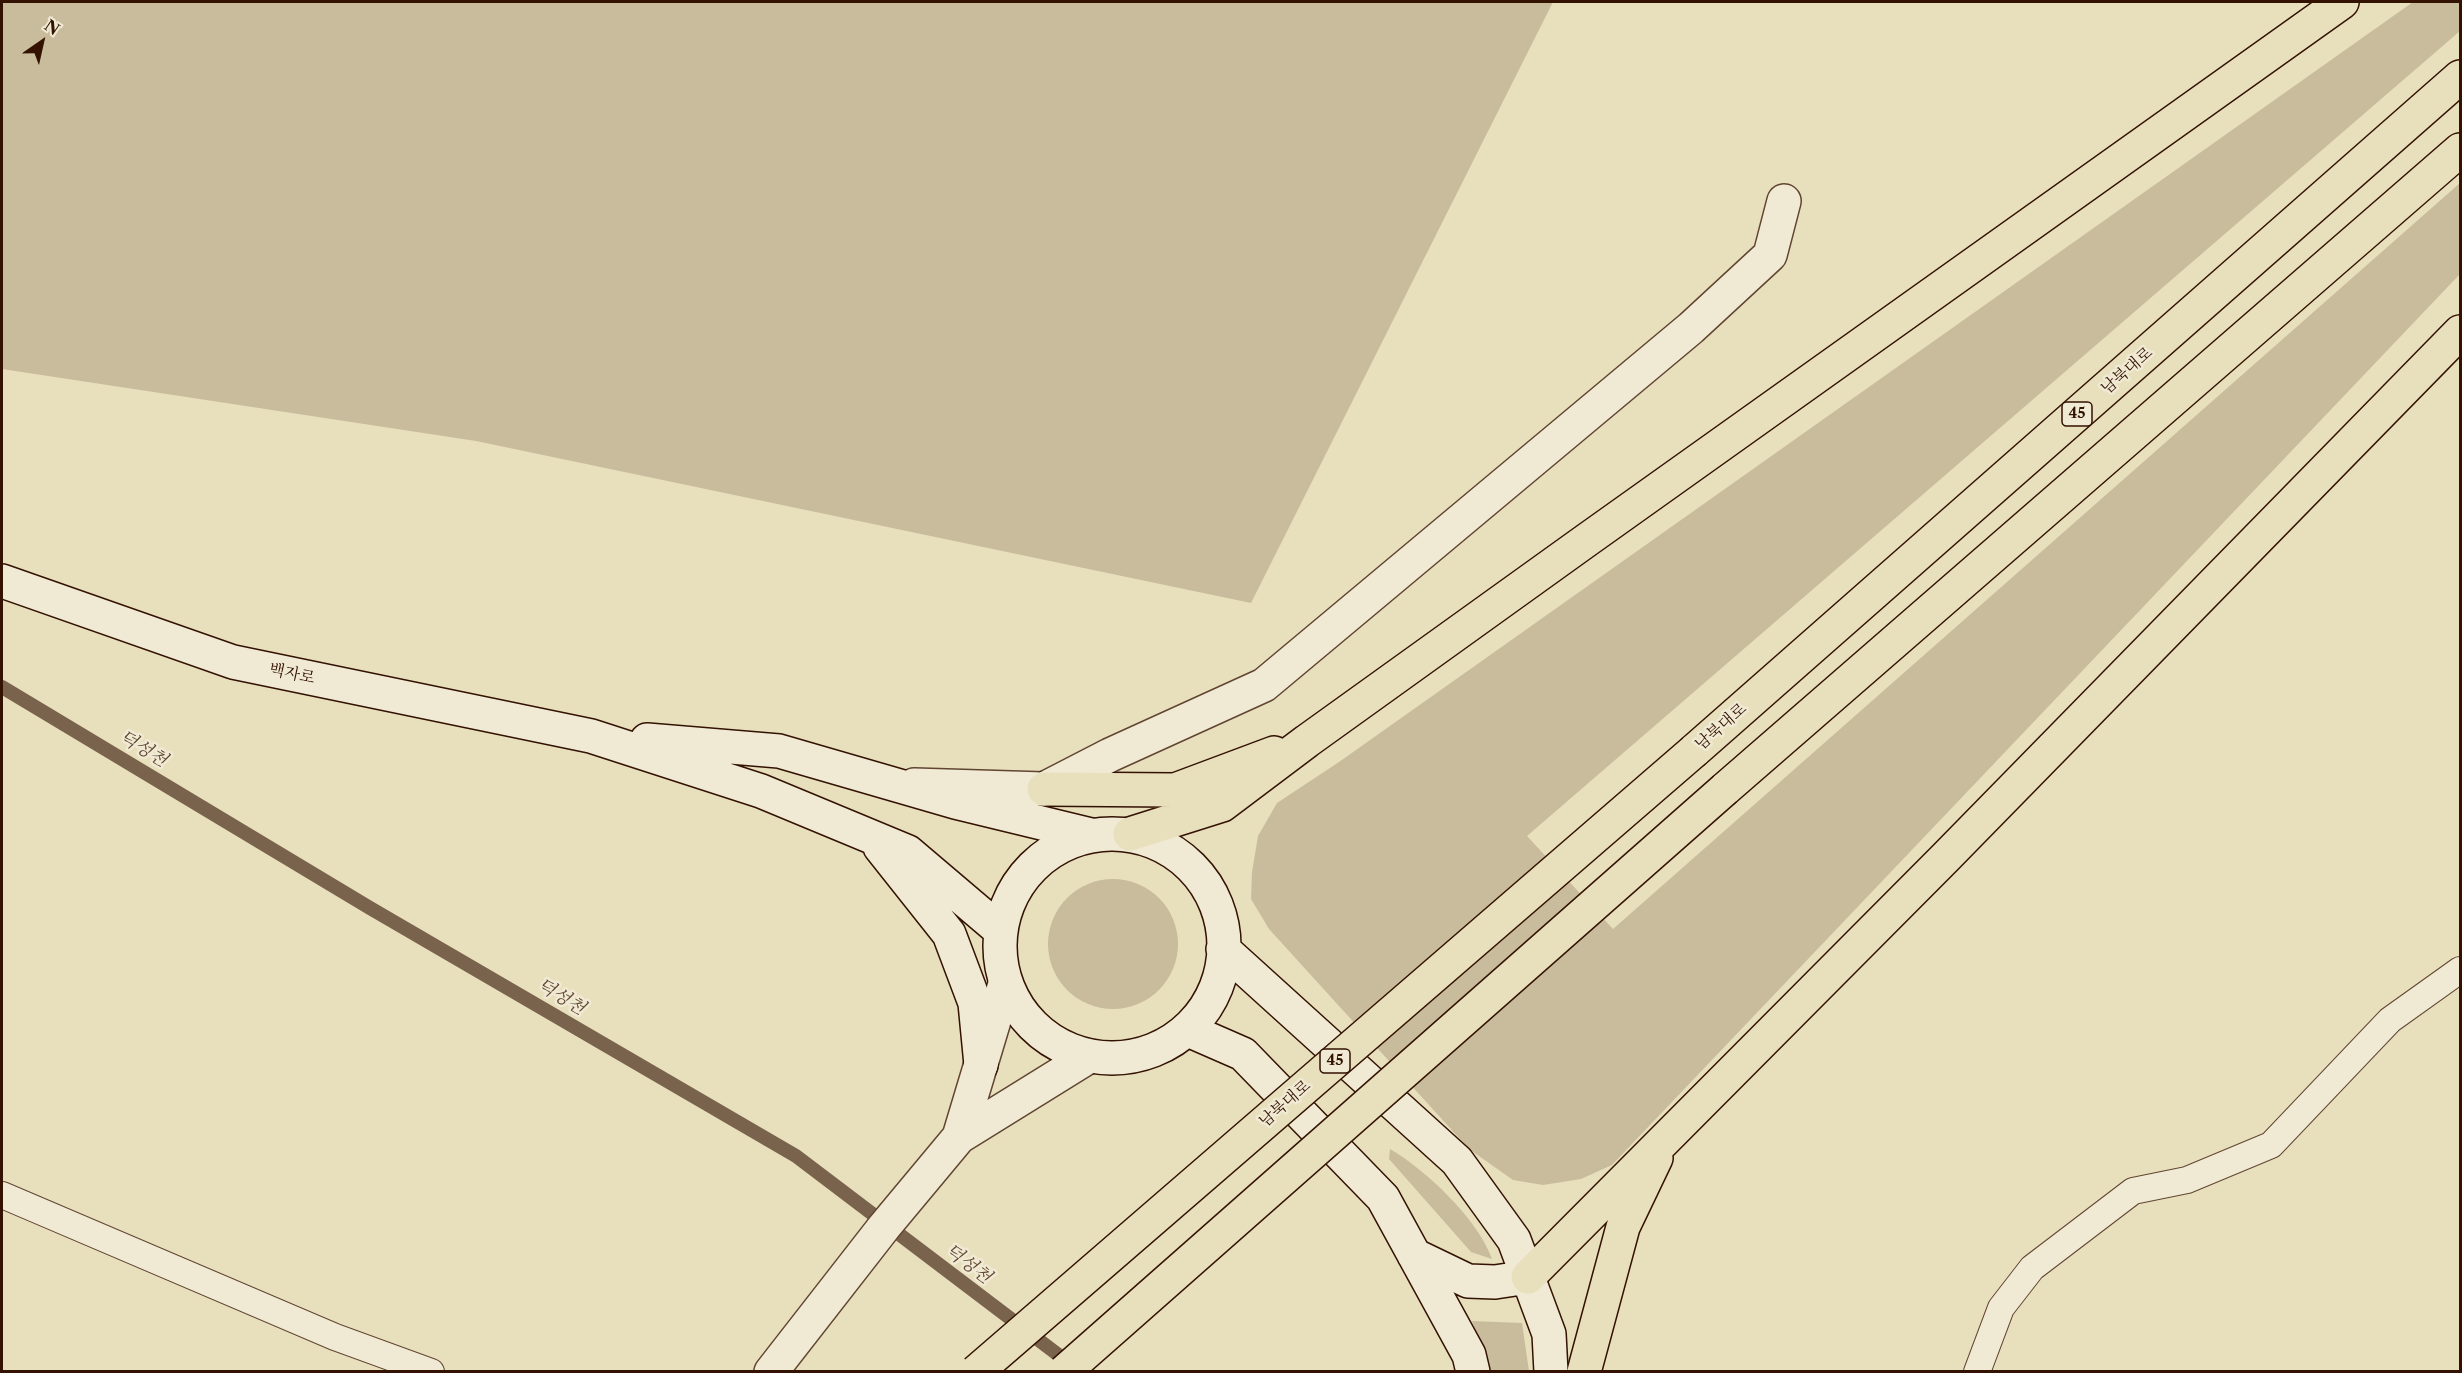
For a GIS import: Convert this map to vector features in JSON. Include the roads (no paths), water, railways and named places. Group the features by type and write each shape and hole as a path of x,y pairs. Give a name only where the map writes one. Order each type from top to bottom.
{"highway":[{"path":"1131,834 1222,806 1307,741 2342,2"},
{"name":"남북대로","path":"976,1371 1694,751 2460,77"},
{"path":"1064,1371 1725,789 2460,150"},
{"path":"1528,1277 1945,858 2460,332"},
{"path":"1044,789 1175,790 1307,741"},
{"path":"1584,1371 1623,1227 1665,1137"}],"street":[{"path":"891,784 1044,789 1110,755 1264,685 1700,320 1770,255 1784,201"},
{"name":"백자로","path":"2,581 233,662 591,736"},
{"path":"591,736 779,751 956,802 1091,835 1131,834 1164,847 1193,868 1214,898 1224,932 1223,968 1210,1002 1188,1030 1158,1049 1123,1059 1088,1057 1054,1043 1025,1018 1005,984 998,946 1005,907 1025,873 1055,848 1091,835"},
{"path":"591,736 761,791 908,852 1001,931"},
{"path":"872,836 949,934 975,1003 981,1065"},
{"path":"1223,949 1457,1161 1514,1240 1549,1334 1551,1371"},
{"path":"959,1137 1005,984"},
{"path":"1188,1030 1243,1054 1383,1198 1469,1355 1473,1371"},
{"path":"771,1371 959,1137 1088,1057"},
{"path":"1414,1255 1468,1281 1495,1282 1528,1277"}],"lane":[{"path":"1977,1371 2001,1308 2032,1268 2133,1191 2187,1180 2271,1145 2390,1020 2460,970"},
{"path":"2,1195 335,1336 431,1371"}],"waterway":[{"name":"덕성천","path":"2,687 370,908 796,1156 1073,1366"}]}
